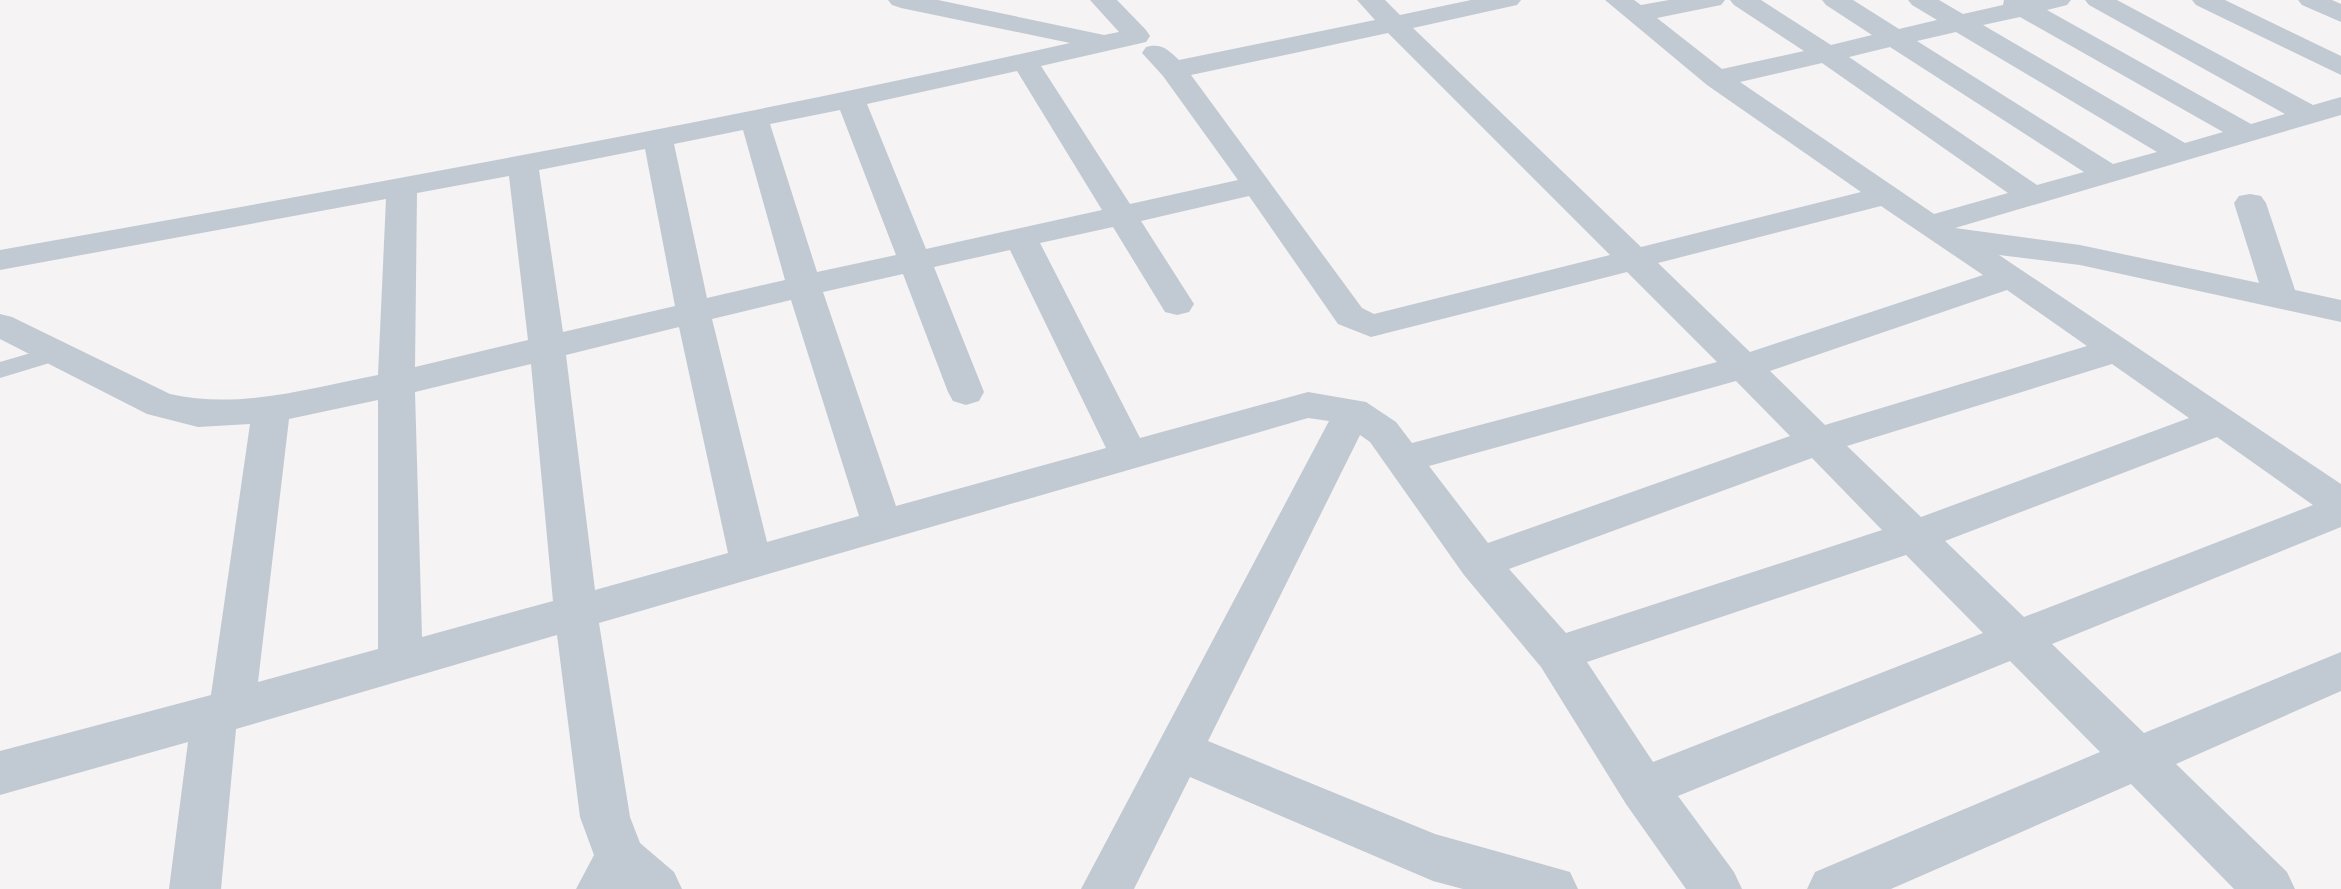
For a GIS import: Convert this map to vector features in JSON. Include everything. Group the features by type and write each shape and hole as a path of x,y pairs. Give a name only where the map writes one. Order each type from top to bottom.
{"street":[{"path":"901,0 1106,43"},
{"path":"1173,69 1382,12 1508,0"},
{"path":"1627,7 1712,0"},
{"path":"1742,0 1827,54 2032,196"},
{"path":"1835,0 2109,175"},
{"path":"1921,0 2182,154"},
{"path":"1717,79 1961,23 2017,4 2058,0"},
{"path":"2098,0 2331,114"},
{"path":"2205,0 2341,67"},
{"path":"2311,0 2341,14"},
{"path":"1107,1 1138,36 1173,69 1350,316 1371,326 1887,195"},
{"path":"2017,4 2248,134"},
{"path":"1627,7 1717,79 2341,504"},
{"path":"1382,12 2269,889"},
{"path":"0,260 523,165 1025,62 1138,36"},
{"path":"1025,62 1177,304"},
{"path":"850,98 966,392"},
{"path":"1939,232 2032,196 2248,134 2331,114"},
{"path":"754,118 804,286 882,525"},
{"path":"657,138 693,312 751,562"},
{"path":"523,165 547,348 576,612 605,817 626,879"},
{"path":"0,325 160,405 198,414 271,410 396,384 804,286 1257,185"},
{"path":"400,664 396,384 402,187"},
{"path":"2250,203 2281,298"},
{"path":"1939,232 2080,255 2341,312"},
{"path":"1020,237 1129,455"},
{"path":"1403,459 1744,367 2011,277"},
{"path":"1479,563 1818,441 2116,350"},
{"path":"0,773 400,664 1308,405 1353,411 1383,432 1479,563 1557,654 1643,788 1716,889"},
{"path":"195,889 271,410"},
{"path":"1107,889 1353,411"},
{"path":"1557,654 1914,536 2221,421"},
{"path":"1643,788 2341,510"},
{"path":"1833,889 2341,671"},
{"path":"1178,750 1433,857 1552,889"}],"lane":[{"path":"0,370 58,354"}]}
